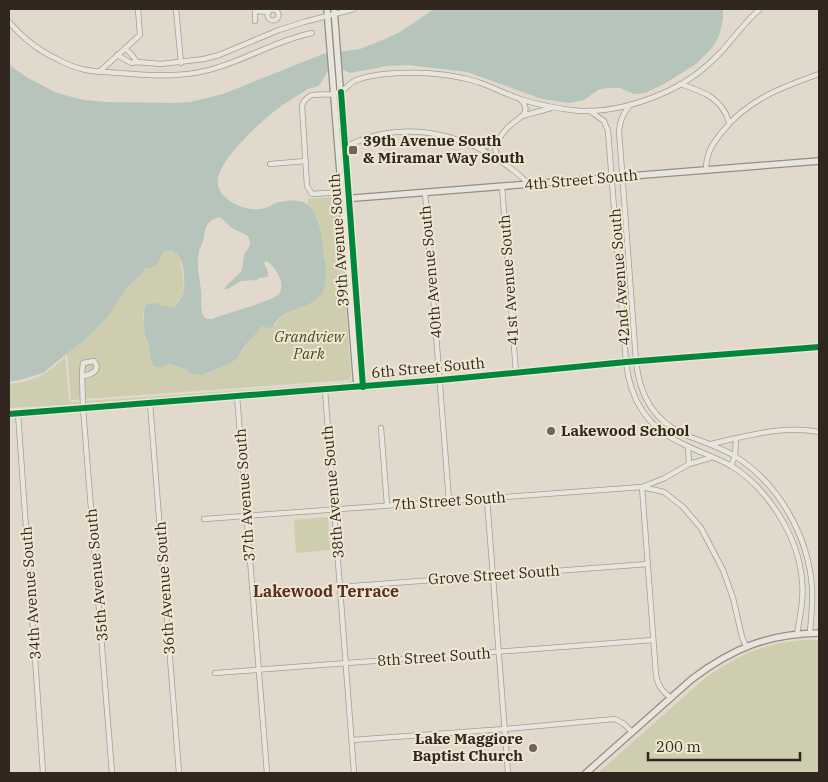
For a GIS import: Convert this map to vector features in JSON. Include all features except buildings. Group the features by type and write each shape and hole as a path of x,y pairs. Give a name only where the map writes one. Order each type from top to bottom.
{"street":[{"path":"99,72 140,35 138,9"},
{"path":"176,9 180,63"},
{"path":"327,9 336,72"},
{"path":"121,51 131,63 160,64 204,60 279,30 328,16 334,12 354,9"},
{"path":"270,164 306,161 302,106 304,101 313,95 326,96 341,92 353,82 368,77 408,73 435,74 479,83 521,100 554,107 589,111 608,110 630,105 668,91 680,84 710,63 748,19 760,9"},
{"path":"255,21 255,10 277,11 279,15 275,20"},
{"path":"271,10 268,15 269,18 275,20"},
{"path":"334,12 334,53"},
{"path":"275,20 279,30"},
{"path":"9,22 38,48 56,59 84,70 151,75 202,72 232,63 282,41 312,33"},
{"path":"121,51 134,57 137,62"},
{"name":"39th Avenue South","path":"336,72 341,92 345,147 344,196"},
{"name":"39th Avenue South","path":"336,72 334,94 338,150 344,196 360,387"},
{"path":"706,170 706,158 709,150 729,122 746,107 762,97 819,74"},
{"path":"680,84 715,100 727,113 729,122"},
{"path":"521,100 525,105 525,112 522,116"},
{"name":"42nd Avenue South","path":"630,105 619,122 619,141 632,315 640,385 652,409 661,418 683,434 711,444 735,456 760,476 783,504 793,520 807,558 813,602 810,633"},
{"path":"479,148 492,144 522,116 554,107"},
{"name":"42nd Avenue South","path":"589,111 604,121 608,131 626,362 631,390 638,406 664,434 731,466 764,494 784,524 792,541 802,580 803,598 797,634"},
{"path":"338,150 363,139 383,134 403,132 447,136 479,148 497,158 516,171 529,184"},
{"path":"496,141 497,158"},
{"name":"4th Street South","path":"306,161 307,186 312,194 344,196 424,192 819,161"},
{"name":"41st Avenue South","path":"502,186 516,373"},
{"name":"40th Avenue South","path":"424,192 449,501"},
{"path":"623,316 632,315"},
{"name":"6th Street South","path":"9,414 325,390 636,361 819,347"},
{"name":"35th Avenue South","path":"82,376 112,773"},
{"name":"38th Avenue South","path":"325,390 354,773"},
{"name":"37th Avenue South","path":"238,396 267,773"},
{"name":"36th Avenue South","path":"150,403 179,773"},
{"name":"34th Avenue South","path":"18,413 43,773"},
{"path":"381,428 387,505"},
{"path":"711,444 786,429 819,432"},
{"path":"731,466 735,456 736,438"},
{"path":"688,447 688,464"},
{"name":"7th Street South","path":"204,519 642,486 665,478 688,464 711,457"},
{"path":"671,698 663,692 658,684 656,675 642,486 664,492 683,507 701,528 723,570 746,646"},
{"path":"487,498 508,773"},
{"name":"Grove Street South","path":"340,587 648,564"},
{"path":"586,773 671,698 710,666 727,655 746,646 766,640 797,634 819,633"},
{"name":"8th Street South","path":"216,673 653,640"},
{"path":"352,740 616,719 632,732"}],"green space":[{"name":"Grandview Park","path":"337,198 338,203 351,375 349,380 71,400 67,352 97,329 115,307 128,286 160,258 163,253 171,250 179,257 184,291 174,307 166,307 162,304 145,306 143,316 149,355 162,367 170,364 185,369 192,374 201,375 230,364 263,326 275,325 281,316 303,307 320,296 325,259 319,225 317,218 308,205 308,199"},
{"path":"65,357 69,400 80,402 80,404 9,408 9,384 40,376"},
{"path":"353,378 353,385 86,403 86,401 345,383 350,382"},
{"path":"328,517 330,550 296,553 294,520"},
{"path":"819,640 819,773 598,773 705,678 728,663 750,652 779,643"}],"shaded area":[{"path":"434,9 723,9 719,36 712,48 696,64 664,84 645,93 634,94 620,88 607,88 598,90 584,100 569,103 542,99 467,72 408,65 387,66 350,73 344,70 327,72 319,85 308,89 280,107 247,136 228,159 218,179 221,193 232,203 240,206 261,209 279,202 291,200 308,205 316,216 322,242 326,276 323,292 320,296 307,305 283,315 270,329 263,326 230,364 201,375 192,374 185,369 170,364 155,367 145,335 145,306 157,303 166,307 174,307 184,290 184,273 181,261 171,250 163,253 158,263 151,268 145,269 128,286 108,317 90,335 43,373 9,382 9,65 28,78 55,92 85,100 107,102 190,102 223,94 323,54 360,49 400,32","holes":["221,218 232,228 248,236 250,243 244,255 241,272 224,289 228,289 241,281 268,277 264,263 266,261 273,266 278,274 281,289 279,294 268,300 208,319 205,318 202,309 198,257 208,224 214,219"]}],"cycle path":[{"path":"341,92 363,387"},
{"path":"9,414 440,380 626,362 819,347"}],"place":[{"name":"39th Avenue South & Miramar Way South","path":"353,150"},
{"name":"Lakewood School","path":"551,431"},
{"name":"Lake Maggiore Baptist Church","path":"533,748"}],"district":[{"name":"Lakewood Terrace","path":"326,591"}]}
